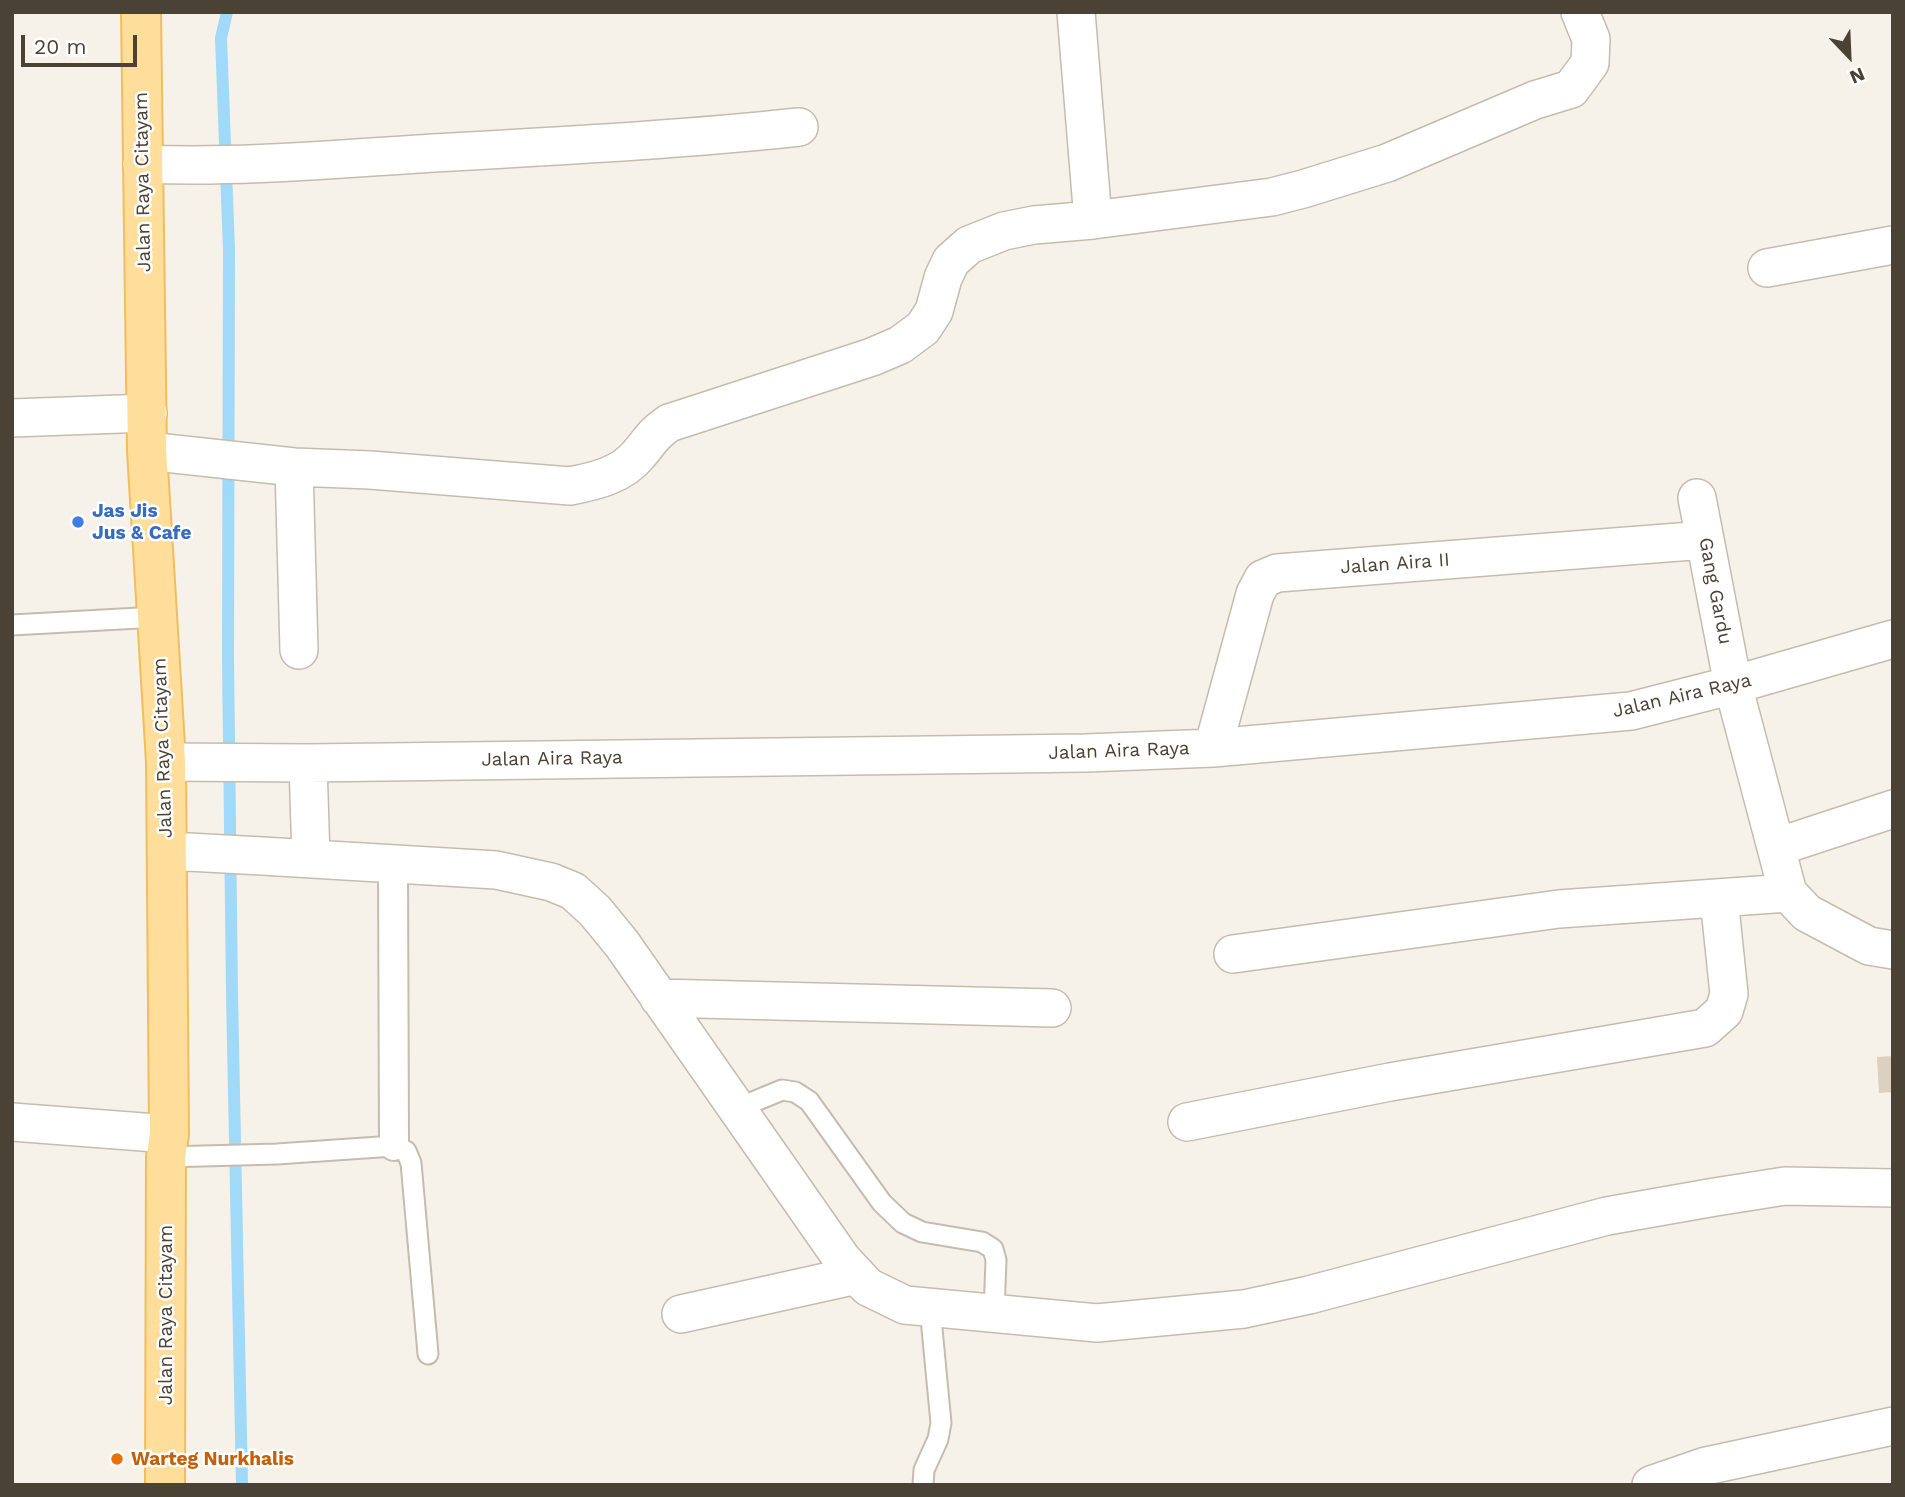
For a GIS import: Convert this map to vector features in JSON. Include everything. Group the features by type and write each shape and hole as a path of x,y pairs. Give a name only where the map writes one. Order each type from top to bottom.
{"main road":[{"name":"Jalan Raya Citayam","path":"141,12 147,451 157,617 181,762 177,852 178,1149 165,1485"}],"street":[{"path":"1076,12 1093,220"},
{"path":"147,451 287,466 570,486 595,482 621,470 638,456 654,434 669,423 872,357 900,345 923,328 934,312 943,278 951,261 969,245 1004,231 1034,225 1272,197 1303,189 1387,163 1535,100 1571,89 1590,63 1591,39 1580,12"},
{"path":"142,164 274,163 707,137 799,127"},
{"path":"1767,268 1893,245"},
{"path":"12,418 148,414"},
{"path":"287,466 299,650"},
{"name":"Gang Gardu","path":"1697,498 1733,685 1788,892"},
{"name":"Jalan Aira II","path":"1213,748 1255,594 1263,579 1277,573 1705,540"},
{"name":"Jalan Aira Raya","path":"181,762 307,763 1086,753 1213,748 1631,711 1893,639"},
{"path":"307,763 311,859"},
{"path":"1776,847 1893,809"},
{"path":"177,852 496,870 551,881 573,891 595,911 621,944 842,1259 868,1287 905,1306 1097,1322 1244,1308 1310,1295 1607,1216 1784,1186 1893,1188"},
{"path":"393,864 394,1146"},
{"path":"1233,954 1559,909 1788,892 1807,913 1869,946 1893,950"},
{"path":"1187,1122 1418,1077 1705,1028 1724,1011 1729,994 1719,898"},
{"path":"659,998 1052,1008"},
{"path":"12,1122 178,1149"},
{"path":"681,1314 857,1275"},
{"path":"1651,1485 1706,1466 1893,1426"}],"lane":[{"path":"12,625 157,617"},
{"path":"736,1109 782,1090 795,1092 809,1101 882,1203 903,1223 922,1232 982,1242 993,1249 996,1260 994,1313"},
{"path":"178,1149 276,1154 394,1146 406,1151 411,1163 428,1353"},
{"path":"923,1485 924,1470 938,1439 941,1423 930,1308"}],"building":[{"path":"1893,1056 1893,1092 1879,1093 1877,1057"}],"waterway":[{"path":"227,12 221,38 229,250 228,657 242,1485"}],"place":[{"name":"Jas Jis Jus & Cafe","path":"78,522"},
{"name":"Warteg Nurkhalis","path":"117,1459"}]}
